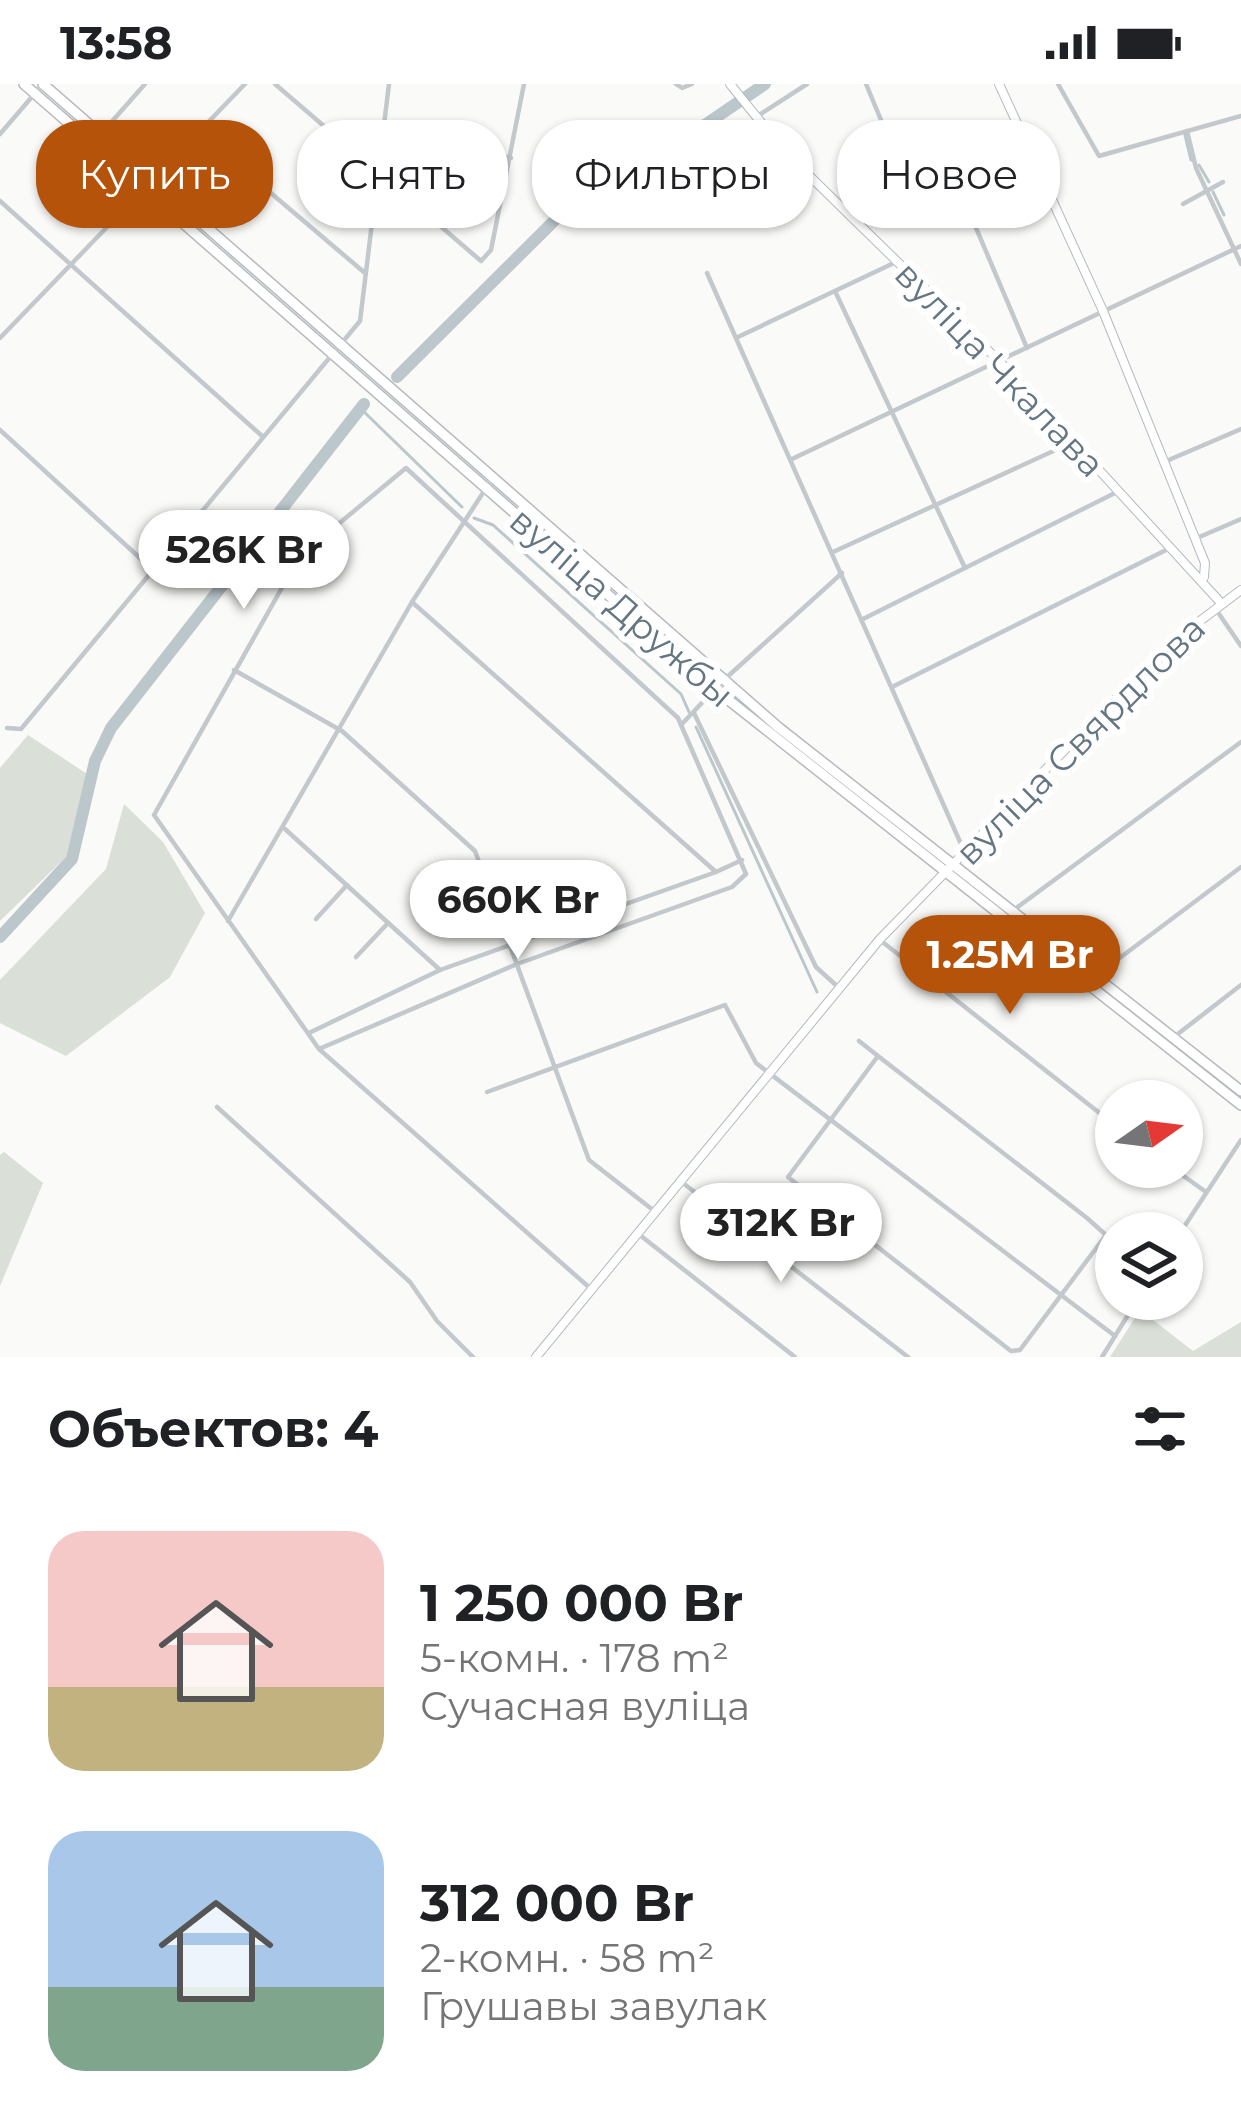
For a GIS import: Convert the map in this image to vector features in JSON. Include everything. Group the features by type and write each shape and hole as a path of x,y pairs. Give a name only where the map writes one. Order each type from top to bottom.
{"main road":[{"name":"вуліца Дружбы","path":"43,84 80,120"},
{"path":"30,87 43,84"},
{"name":"вуліца Чкалава","path":"730,84 755,118 837,203"},
{"path":"1001,84 1103,310 1196,538 1205,563 1203,578"},
{"path":"30,87 45,92 78,120"},
{"name":"вуліца Дружбы","path":"195,228 275,304 388,388 489,484 543,523 891,831 1241,1105"},
{"name":"вуліца Дружбы","path":"205,228 663,642 1241,1090"},
{"name":"вуліца Чкалава","path":"861,228 1000,362 1203,578 1218,605"},
{"name":"вуліца Свярдлова","path":"536,1357 880,939 1093,721 1218,605 1241,590"},
{"path":"891,831 943,866 953,866"},
{"path":"944,875 954,873 1012,912"}],"street":[{"path":"110,120 145,84"},
{"path":"212,120 244,84"},
{"path":"275,84 315,120"},
{"path":"384,120 388,84"},
{"path":"508,171 524,84"},
{"path":"676,84 692,84"},
{"path":"755,118 807,84"},
{"path":"866,84 881,120"},
{"path":"1058,84 1094,154 1241,116"},
{"path":"0,134 30,87"},
{"path":"1186,131 1208,191 1238,247 1241,264"},
{"path":"1183,204 1223,182"},
{"path":"273,195 367,274"},
{"path":"0,201 262,436"},
{"path":"0,338 107,228"},
{"path":"0,721 7,728 21,729 360,321 372,228"},
{"path":"438,228 475,260 489,256 495,228"},
{"path":"976,228 1028,348"},
{"path":"792,459 1238,247"},
{"path":"736,338 896,262"},
{"path":"707,273 965,853"},
{"path":"835,291 964,568"},
{"path":"1164,462 1241,429"},
{"path":"0,430 153,570"},
{"path":"832,552 1073,442"},
{"path":"319,1049 517,964 732,886 746,874 681,725 406,468 313,545 234,670 154,815 319,1049 591,1288"},
{"path":"228,922 342,731 412,602 489,484"},
{"path":"863,619 1119,490"},
{"path":"1196,538 1241,519"},
{"path":"892,688 1173,547"},
{"path":"681,725 842,573"},
{"path":"412,602 716,872"},
{"path":"1218,605 1241,646"},
{"path":"234,670 342,731 475,851 589,1160 654,1210"},
{"path":"694,713 816,968 838,987"},
{"path":"0,737 7,728"},
{"path":"1012,912 1241,742"},
{"path":"285,829 440,970"},
{"path":"311,1032 440,970 742,860"},
{"path":"1095,977 1241,867"},
{"path":"316,919 347,885"},
{"path":"356,957 388,922"},
{"path":"880,939 1095,1109"},
{"path":"1174,1037 1241,985"},
{"path":"487,1092 725,1005 756,1063 1114,1336"},
{"path":"859,1041 1104,1232 1020,1350 1011,1351 788,1177 878,1056"},
{"path":"217,1107 410,1282 437,1321 473,1357"},
{"path":"1193,1212 1241,1141"},
{"path":"679,1180 908,1357"},
{"path":"1200,1188 1206,1192"},
{"path":"636,1232 795,1357"},
{"path":"1102,1357 1124,1320"}],"shaded area":[{"path":"28,735 87,774 72,851 0,921 0,768"},
{"path":"124,804 163,842 205,913 170,977 66,1056 0,1023 0,980 106,869"},
{"path":"4,1152 43,1183 0,1286 0,1155"},
{"path":"1134,1320 1153,1320 1193,1351 1241,1322 1241,1357 1110,1357"}],"waterway":[{"path":"397,377 568,207 674,146 765,84"},
{"path":"1185,135 1191,160"},
{"path":"1199,165 1209,182"},
{"path":"1213,192 1224,215"},
{"path":"0,937 72,859 95,761 111,728 364,404"},
{"path":"360,408 462,507"},
{"path":"474,518 493,525 681,694 689,712"},
{"path":"696,727 817,992"}]}
